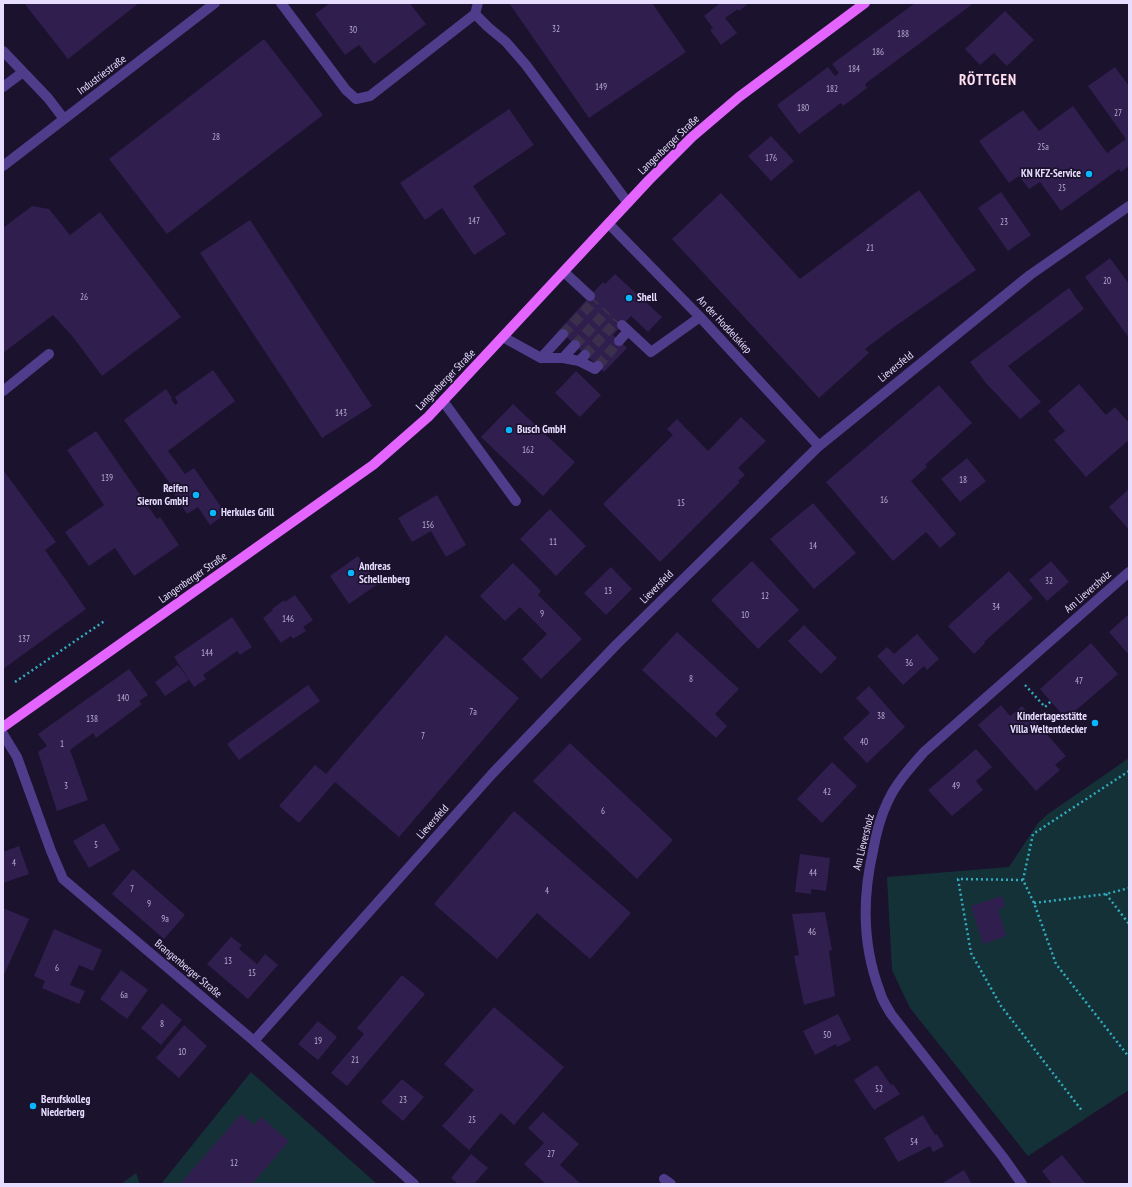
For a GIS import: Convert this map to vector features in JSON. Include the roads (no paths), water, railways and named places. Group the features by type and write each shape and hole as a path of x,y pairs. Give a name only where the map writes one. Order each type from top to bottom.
{"main road":[{"name":"Langenberger Straße","path":"3,727 373,465 428,417 628,203 692,137 739,97 865,3"}],"street":[{"name":"Industriestraße","path":"3,166 215,3"},
{"path":"281,3 346,90 356,98 370,96 475,14 478,3"},
{"path":"475,14 506,42 526,65 628,203"},
{"path":"3,51 48,98 64,119"},
{"path":"3,87 23,72"},
{"name":"Lieversfeld","path":"254,1041 492,774 617,644 819,446 1030,275 1129,206"},
{"name":"An der Hoddelskiep","path":"609,224 700,317 819,446"},
{"path":"564,272 590,296"},
{"path":"619,341 625,328 651,352 700,317"},
{"path":"540,358 563,334"},
{"path":"503,337 540,358 582,358 595,369 598,366"},
{"path":"563,358 575,345"},
{"path":"3,391 49,354"},
{"path":"443,401 516,501"},
{"name":"Am Lieversholz","path":"1022,1184 1003,1157 895,1019 880,994 873,972 867,944 866,890 877,831 888,800 904,775 924,752 1129,572"},
{"name":"Brangenberger Straße","path":"3,734 17,757 51,851 63,879 254,1041 414,1184"}],"tunnel":[{"path":"563,334 595,300"},
{"path":"575,345 607,311"},
{"path":"585,355 617,321"},
{"path":"598,366 619,341"}],"place":[{"name":"KN KFZ-Service","path":"1089,174"},
{"name":"Shell","path":"629,298"},
{"name":"Busch GmbH","path":"509,430"},
{"name":"Reifen Sieron GmbH","path":"196,495"},
{"name":"Herkules Grill","path":"213,513"},
{"name":"Andreas Schellenberg","path":"351,573"},
{"name":"Kindertagesstätte Villa Weltentdecker","path":"1095,723"},
{"name":"Berufskolleg Niederberg","path":"33,1106"}],"district":[{"name":"RÖTTGEN","path":"988,81"}]}
